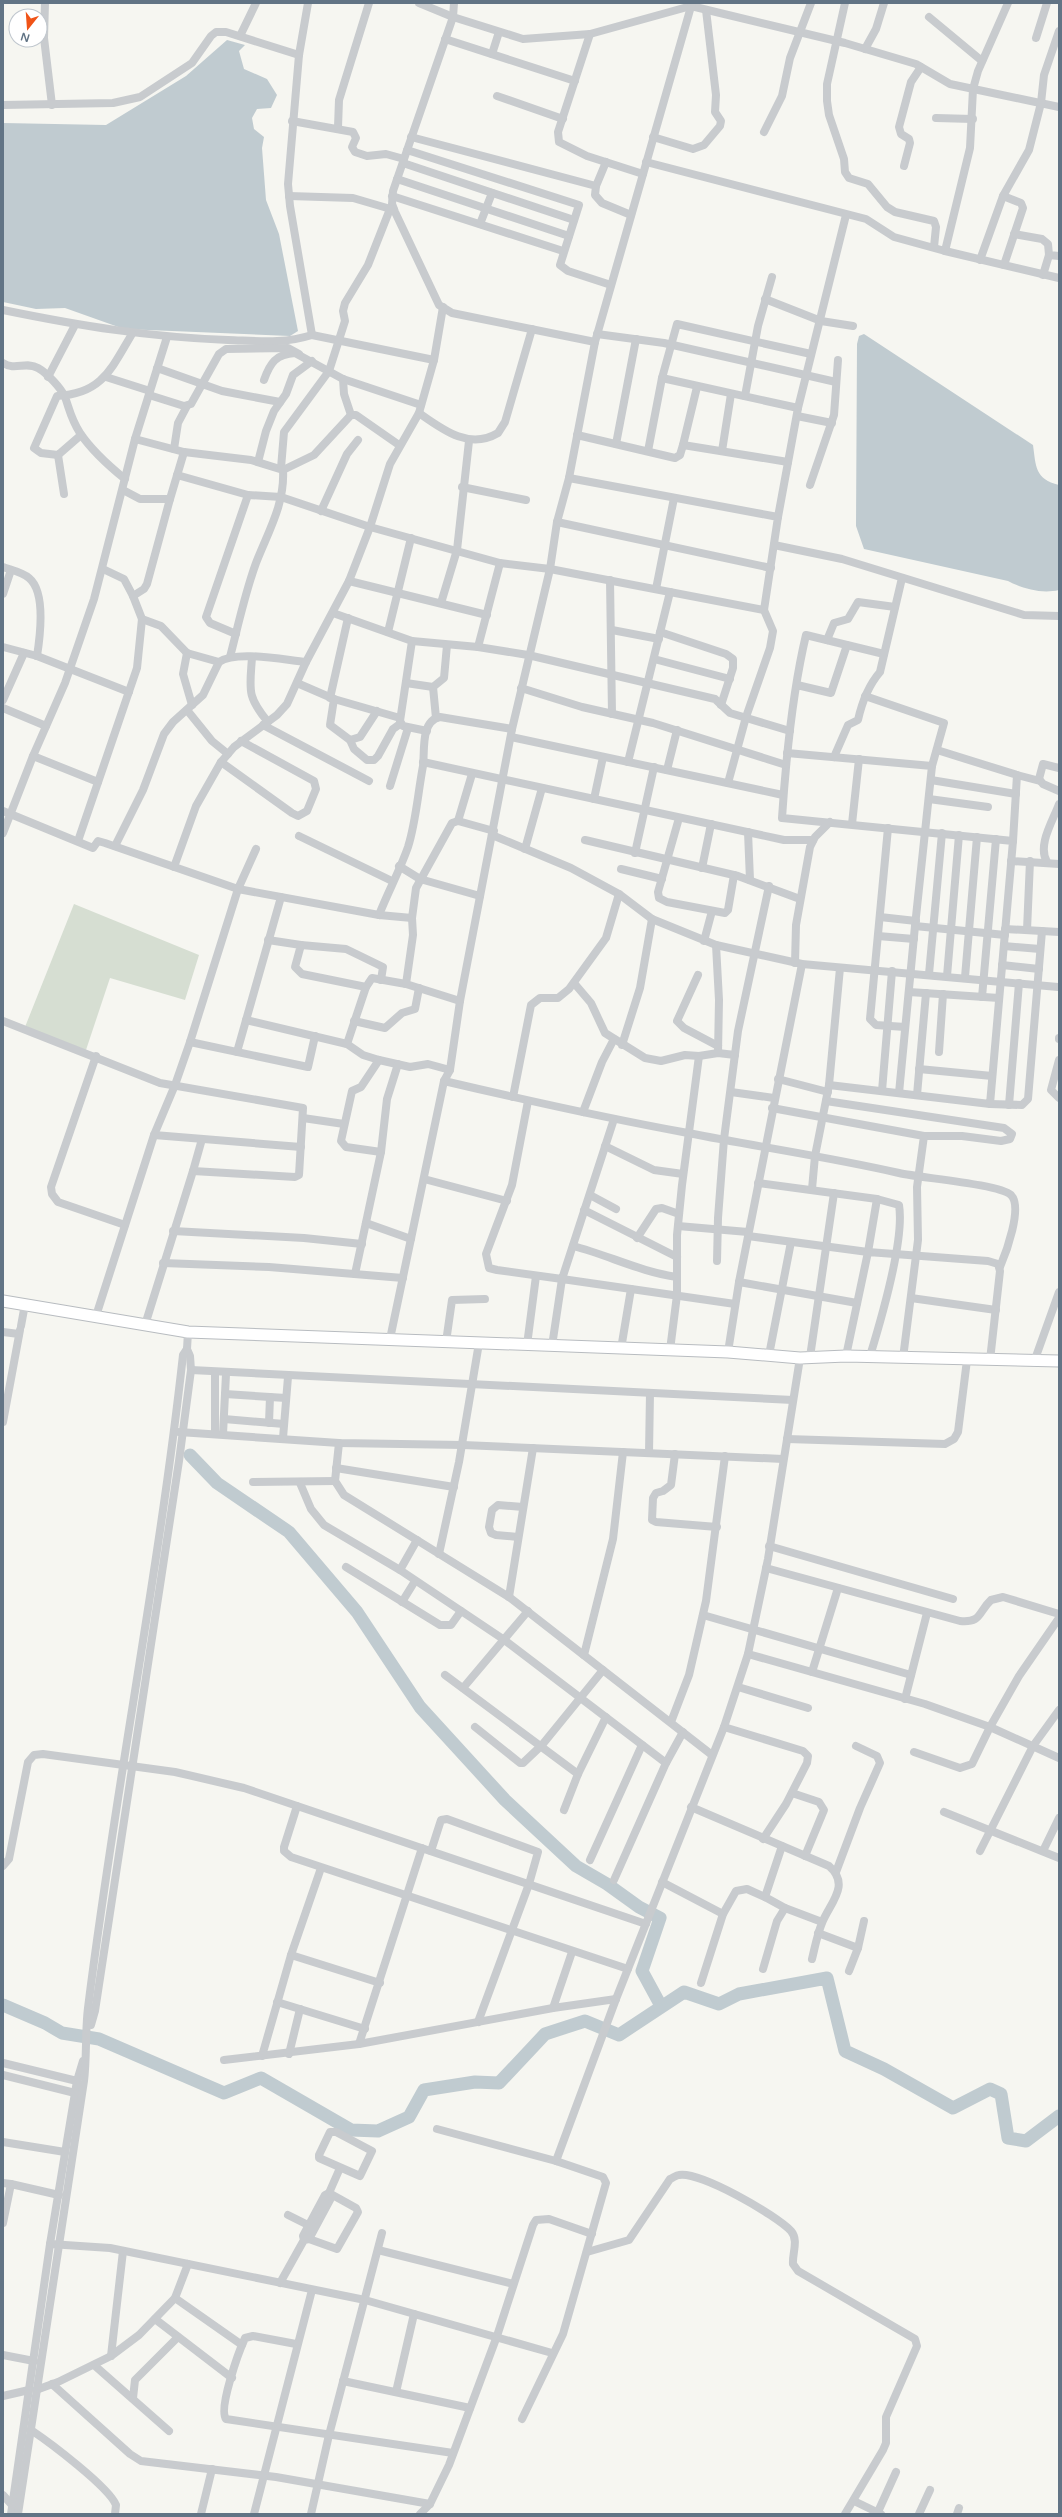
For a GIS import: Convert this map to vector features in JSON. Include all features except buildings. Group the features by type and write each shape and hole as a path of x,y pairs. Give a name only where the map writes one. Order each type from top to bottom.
{"main road":[{"path":"3,1300 188,1332 728,1352 805,1357 870,1356 1030,1362 1059,1361"}],"street":[{"path":"45,3 44,44 52,105"},
{"path":"240,36 256,3"},
{"path":"308,3 299,54 292,121 289,196 312,335"},
{"path":"338,127 339,100 369,3"},
{"path":"419,3 453,17 523,39 590,34 691,4 706,10 838,41 865,49 921,67 950,84 1059,107"},
{"path":"230,657 257,563 273,527 281,497 284,432 329,371 340,341 345,320 343,311 345,303 371,260 392,210 392,196 397,179 453,17 454,3"},
{"path":"764,132 782,96 790,58 811,3"},
{"path":"845,3 838,41 827,84 827,101 847,176 868,184 887,207 895,212 934,222 936,227 934,247"},
{"path":"865,49 876,29 884,3"},
{"path":"945,251 967,163 972,119 973,89 982,61 1008,3"},
{"path":"1036,38 1047,3"},
{"path":"390,1339 444,1081 450,1070 460,1001 512,729 528,655 550,569 557,522 569,478 596,338 691,4"},
{"path":"653,137 693,149 704,145 720,126 721,121 715,112 716,95 706,10"},
{"path":"929,18 982,61"},
{"path":"980,260 1003,196 1029,150 1041,103 1044,75 1059,31"},
{"path":"3,105 113,103 140,97 192,63 211,36 216,32 240,36 299,54"},
{"path":"492,54 499,32"},
{"path":"590,34 557,137 562,146 643,174"},
{"path":"445,39 575,81"},
{"path":"904,166 910,143 909,139 901,134 899,127 911,82 921,67"},
{"path":"497,96 563,119"},
{"path":"936,118 972,119"},
{"path":"292,121 338,127 356,134 352,147 355,152 367,156 386,154 492,193 574,220"},
{"path":"411,137 596,186"},
{"path":"407,150 576,203 579,208 563,251 560,266 563,269 611,285"},
{"path":"606,162 596,186 595,195 602,203 631,215"},
{"path":"646,162 871,221 888,235 980,260 1059,278"},
{"path":"397,179 569,236"},
{"path":"480,224 492,193"},
{"path":"289,196 353,198 392,210 439,305 452,313 532,329 596,338 636,339 671,345 836,382"},
{"path":"392,196 563,251"},
{"path":"1003,196 1022,205 1004,266"},
{"path":"728,783 746,718 770,648 773,631 764,610 778,517 797,412 811,354 821,321 846,215"},
{"path":"1014,234 1042,239 1048,244 1049,255 1043,275"},
{"path":"1049,255 1059,256"},
{"path":"744,396 754,342 772,277"},
{"path":"765,299 821,321 853,326"},
{"path":"174,867 196,806 221,762 241,741 282,710 349,580 370,527 390,464 420,409 434,360 442,307"},
{"path":"3,310 75,325 132,334 167,337 290,342 312,335 434,360"},
{"path":"648,451 662,378 675,328 679,323 754,342 811,354"},
{"path":"48,377 75,325"},
{"path":"174,449 178,423 187,406 193,401 219,354 226,348 288,348 343,379 420,409 447,432 470,441 493,436 502,429 532,329"},
{"path":"81,434 58,455 41,454 34,448 57,396 64,396 92,388 106,377 132,334"},
{"path":"3,833 12,814 33,756 69,668 103,569 135,439 167,337"},
{"path":"616,444 636,339"},
{"path":"264,380 271,362 277,357 288,353 299,354"},
{"path":"810,485 832,422 838,360"},
{"path":"258,462 268,425 280,402 294,376 312,361"},
{"path":"3,363 16,367 31,365 38,368 48,377 64,396 69,415 81,434 108,465 125,479"},
{"path":"158,368 229,393 280,402"},
{"path":"106,377 187,406"},
{"path":"662,378 697,388 744,396 832,422"},
{"path":"343,379 344,394 351,415"},
{"path":"577,435 678,458 683,445 697,388"},
{"path":"722,452 731,394"},
{"path":"351,415 356,415 399,445"},
{"path":"135,439 184,452 258,462 282,469 314,455 351,415"},
{"path":"321,511 345,458 358,440"},
{"path":"441,603 456,550 462,487 470,441"},
{"path":"683,445 788,462"},
{"path":"133,596 144,589 147,584 184,452"},
{"path":"58,455 64,494"},
{"path":"177,475 248,495 281,497 370,527 500,563 550,569 764,610"},
{"path":"569,478 778,517"},
{"path":"462,487 526,500"},
{"path":"123,490 140,499 170,499"},
{"path":"236,634 210,623 206,617 236,534 248,495"},
{"path":"656,589 674,498"},
{"path":"557,522 771,568"},
{"path":"388,632 411,538"},
{"path":"774,545 842,559 1024,615 1059,616"},
{"path":"478,647 500,563"},
{"path":"3,594 7,569 24,575 34,583 40,604 42,625 37,656"},
{"path":"78,841 137,668 142,619 133,596 124,579 103,569"},
{"path":"834,757 848,725 858,720 865,696 872,681 880,672 902,578"},
{"path":"349,580 487,615"},
{"path":"610,580 612,630 610,674 612,714"},
{"path":"628,762 670,592"},
{"path":"827,640 834,622 848,619 858,602 895,607"},
{"path":"333,613 412,640 447,645 478,647 528,655 715,699 730,713 790,731"},
{"path":"348,618 332,698 330,725 350,740 357,752 367,760 374,760 393,729 403,723"},
{"path":"142,619 161,626 187,653 219,662 230,657 306,662"},
{"path":"612,630 659,636 730,656 734,663 722,704"},
{"path":"884,654 806,635 787,753 782,818 1013,841"},
{"path":"390,786 403,723 406,683 412,640"},
{"path":"406,683 432,687 444,678 447,645"},
{"path":"797,686 831,692 847,645"},
{"path":"3,648 37,656 129,692"},
{"path":"3,700 24,653"},
{"path":"187,653 183,674 190,708 212,741 228,754"},
{"path":"252,658 250,697 265,723 369,781"},
{"path":"654,659 730,679"},
{"path":"115,846 143,790 164,734 205,692 219,662"},
{"path":"297,683 332,698 376,711 403,723 427,731"},
{"path":"379,915 392,881 408,847 427,731 436,718 432,687"},
{"path":"521,688 612,714 677,730 786,765"},
{"path":"865,696 944,723 932,766 899,1093"},
{"path":"3,708 46,726"},
{"path":"350,740 360,737 376,711"},
{"path":"436,718 512,729"},
{"path":"667,770 677,730"},
{"path":"511,738 783,795"},
{"path":"221,762 292,813 298,816 307,811 316,789 314,781 241,741"},
{"path":"936,750 1017,774 1059,791"},
{"path":"787,753 932,766"},
{"path":"33,756 98,782"},
{"path":"594,799 603,757"},
{"path":"852,824 859,759"},
{"path":"423,762 472,774 791,842 812,840"},
{"path":"1033,780 1039,774 1043,764 1059,768"},
{"path":"635,853 654,767"},
{"path":"406,984 412,935 414,897 420,879 449,827 458,821 472,774"},
{"path":"990,1104 1013,841 1017,774"},
{"path":"931,780 1016,794"},
{"path":"525,849 542,788"},
{"path":"929,799 988,806"},
{"path":"1046,862 1044,848 1059,804"},
{"path":"3,810 93,848 98,841 238,889 379,915 412,918"},
{"path":"679,818 658,895 662,901 725,913 727,912 734,875"},
{"path":"458,821 493,833 525,849 571,868 619,894 652,919 716,945 754,955 799,963 840,968 875,969 1001,980 1058,987"},
{"path":"728,1352 739,1282 799,963 795,937 800,899 812,840 830,822"},
{"path":"702,868 711,824"},
{"path":"888,828 870,1019 876,1024 905,1027"},
{"path":"748,832 750,880"},
{"path":"929,974 942,833"},
{"path":"947,976 959,835"},
{"path":"300,836 392,881"},
{"path":"965,977 977,837"},
{"path":"982,997 996,839"},
{"path":"584,840 734,875 769,886 800,899"},
{"path":"96,1316 154,1135 175,1085 190,1042 238,889 256,849"},
{"path":"1011,861 1059,864"},
{"path":"1027,930 1030,861"},
{"path":"399,866 420,879 480,896"},
{"path":"621,869 662,879"},
{"path":"717,1261 724,1140 742,1004 769,886"},
{"path":"513,1097 531,1005 540,998 558,998 565,995 606,938 619,894"},
{"path":"237,1052 281,897"},
{"path":"704,941 712,911"},
{"path":"880,917 916,923 934,928 988,934 1027,930 1058,932"},
{"path":"622,1045 640,988 652,919"},
{"path":"828,1093 882,1091 990,1104 1022,1105 1028,1099 1042,931"},
{"path":"878,936 914,939"},
{"path":"268,940 351,951 383,967 381,980"},
{"path":"301,945 295,968 298,972 366,988"},
{"path":"716,945 718,1049"},
{"path":"1004,946 1040,949"},
{"path":"1002,965 1039,969"},
{"path":"812,1189 815,1156 828,1093 840,968"},
{"path":"882,1091 892,971"},
{"path":"698,975 677,1021 684,1028 718,1049 735,1055"},
{"path":"347,1044 369,979 406,984 460,1001"},
{"path":"1009,1105 1020,982"},
{"path":"574,983 591,1003 601,1028 622,1045 645,1058 656,1061 685,1055 699,1056 718,1049"},
{"path":"354,1021 385,1028 402,1013 415,1009 419,988"},
{"path":"909,992 999,998"},
{"path":"917,1095 926,993"},
{"path":"939,1052 943,994"},
{"path":"246,1020 347,1044 363,1055 379,1060 410,1067 428,1064 450,1070"},
{"path":"3,1021 96,1056 160,1083 303,1108 301,1171 295,1177 193,1171"},
{"path":"190,1042 308,1067 315,1036"},
{"path":"583,1112 602,1062 614,1039"},
{"path":"96,1056 51,1187 52,1194 58,1202 125,1225"},
{"path":"670,1350 677,1295 679,1214 699,1056"},
{"path":"379,1060 361,1087 352,1091 341,1141 346,1147 381,1152"},
{"path":"1059,1060 1051,1090 1059,1098"},
{"path":"355,1274 381,1152 387,1099 398,1064"},
{"path":"919,1069 992,1076"},
{"path":"772,1108 924,1136 962,1136 1001,1141 1010,1139 1012,1134 1004,1128 828,1093 778,1079"},
{"path":"444,1081 528,1101 689,1134 765,1146 918,1178 996,1188 1011,1195 1014,1200 1015,1210 1012,1231 1000,1267 990,1360"},
{"path":"731,1092 774,1098"},
{"path":"528,1101 512,1185 486,1254 489,1268 735,1304"},
{"path":"303,1118 344,1124"},
{"path":"552,1346 562,1279 614,1119"},
{"path":"154,1135 301,1147"},
{"path":"903,1358 917,1254 918,1178 924,1136"},
{"path":"145,1325 202,1138"},
{"path":"606,1146 654,1170 683,1174"},
{"path":"424,1179 507,1201"},
{"path":"758,1183 812,1189 877,1199 899,1205 900,1221 895,1253 882,1313 870,1356"},
{"path":"556,2162 616,1999 724,1727 748,1654 770,1546 793,1400 805,1357 819,1296 834,1193"},
{"path":"590,1195 616,1209"},
{"path":"846,1356 868,1252 877,1199"},
{"path":"637,1238 656,1209 662,1208 679,1214"},
{"path":"584,1210 677,1257"},
{"path":"366,1223 411,1239"},
{"path":"678,1226 718,1229 791,1242 868,1252 917,1254 988,1261 998,1264 1000,1267"},
{"path":"173,1231 304,1238 362,1244"},
{"path":"769,1355 791,1242"},
{"path":"573,1246 604,1254 652,1272 677,1277"},
{"path":"163,1263 403,1278"},
{"path":"527,1345 536,1276"},
{"path":"739,1282 857,1303"},
{"path":"621,1349 631,1289"},
{"path":"1030,1362 1059,1292"},
{"path":"911,1298 996,1310"},
{"path":"446,1342 452,1300 486,1299"},
{"path":"3,1420 25,1304"},
{"path":"3,1332 20,1330"},
{"path":"178,1432 183,1355 186,1349 188,1332"},
{"path":"439,1554 462,1445 479,1343"},
{"path":"11,2514 59,2244 84,2081 85,2054 88,2033 95,2011 127,1767 178,1432 191,1370 190,1356 186,1349"},
{"path":"787,1439 936,1446 950,1442 958,1432 967,1360"},
{"path":"191,1370 226,1374 793,1400"},
{"path":"215,1373 219,1434"},
{"path":"219,1434 224,1419 226,1374"},
{"path":"283,1438 288,1377"},
{"path":"649,1453 650,1393"},
{"path":"225,1394 286,1398"},
{"path":"269,1423 270,1397"},
{"path":"224,1419 284,1424"},
{"path":"178,1432 339,1443 462,1445 783,1459"},
{"path":"339,1443 335,1481 344,1495 509,1597 712,1755"},
{"path":"509,1597 533,1448"},
{"path":"584,1655 613,1539 623,1452"},
{"path":"675,1454 671,1485 663,1491 656,1493 653,1498 652,1520 656,1522 717,1528"},
{"path":"671,1722 689,1675 703,1615 717,1528 725,1456"},
{"path":"336,1468 454,1487"},
{"path":"253,1482 300,1483 335,1481"},
{"path":"300,1483 311,1509 319,1520 400,1570 503,1639 666,1763"},
{"path":"518,1537 496,1535 491,1533 489,1527 492,1510 498,1505 523,1507"},
{"path":"400,1570 417,1540"},
{"path":"770,1546 953,1599"},
{"path":"346,1567 444,1626 451,1625 461,1612"},
{"path":"766,1568 960,1621 974,1620 979,1617 991,1600 1003,1597 1059,1614"},
{"path":"402,1602 415,1581"},
{"path":"812,1672 838,1588"},
{"path":"463,1688 528,1611"},
{"path":"905,1698 927,1613"},
{"path":"703,1615 753,1631 911,1675"},
{"path":"914,1752 960,1768 969,1767 975,1760 990,1727 1019,1676 1059,1618"},
{"path":"748,1654 921,1703 990,1727 1059,1758"},
{"path":"475,1727 520,1763 526,1762 542,1745 603,1670"},
{"path":"445,1675 542,1745 578,1774"},
{"path":"738,1687 808,1708"},
{"path":"980,1851 1033,1746 1059,1710"},
{"path":"564,1810 578,1774 606,1717"},
{"path":"724,1727 807,1753 807,1763 792,1793 763,1838"},
{"path":"614,1880 666,1763 683,1732"},
{"path":"590,1860 642,1745"},
{"path":"836,1872 860,1808 880,1763 879,1757 856,1746"},
{"path":"3,1866 9,1859 28,1762 34,1755 43,1754 127,1767 175,1772 208,1780 297,1806 646,1924"},
{"path":"792,1793 819,1802 824,1810 804,1856"},
{"path":"297,1806 284,1851 291,1857 572,1952 628,1969"},
{"path":"691,1807 829,1866 836,1872 839,1878 838,1893 822,1922 812,1959"},
{"path":"944,1812 1059,1858"},
{"path":"1043,1851 1059,1818"},
{"path":"431,1851 441,1820 447,1819 536,1849 538,1855 512,1932 478,2022"},
{"path":"765,1897 782,1846"},
{"path":"359,2044 380,1984 422,1848"},
{"path":"262,2056 291,1955 322,1868"},
{"path":"662,1882 723,1914"},
{"path":"701,1983 723,1914 736,1891 739,1889 747,1889 785,1908 822,1922"},
{"path":"763,1969 777,1921 785,1908"},
{"path":"849,1971 858,1948 864,1921"},
{"path":"818,1933 858,1948"},
{"path":"553,2008 572,1952"},
{"path":"291,1955 380,1984"},
{"path":"224,2060 288,2054 359,2044 553,2008 616,1999"},
{"path":"277,2002 365,2029"},
{"path":"288,2054 300,2010"},
{"path":"18,2514 31,2430 34,2361 50,2244 77,2081 85,2054"},
{"path":"3,2063 77,2081"},
{"path":"3,2075 75,2093"},
{"path":"437,2129 600,2175 605,2179 606,2188 563,2334 552,2353 522,2419"},
{"path":"333,2132 372,2151 360,2176 340,2168 319,2157 328,2135 333,2132"},
{"path":"3,2142 65,2152"},
{"path":"329,2193 356,2208 358,2212 337,2249 306,2239 303,2236 311,2227 325,2195 329,2193 340,2168"},
{"path":"587,2252 630,2240 670,2179 679,2175 710,2181 747,2201 791,2231 795,2242 793,2264 798,2271 915,2339 917,2346 886,2417 886,2442 884,2450 845,2514"},
{"path":"3,2222 7,2184 59,2195"},
{"path":"288,2215 311,2227"},
{"path":"420,2514 430,2504 443,2481 497,2336 513,2284 536,2220 549,2219 592,2234"},
{"path":"311,2514 319,2485 329,2435 382,2233"},
{"path":"280,2283 306,2239"},
{"path":"50,2244 123,2251 365,2300 497,2336 552,2353"},
{"path":"378,2250 513,2284"},
{"path":"112,2356 123,2251"},
{"path":"3,2396 52,2384 112,2356 139,2335 175,2298 188,2264"},
{"path":"254,2514 296,2344 312,2290"},
{"path":"175,2298 242,2345"},
{"path":"396,2392 414,2314"},
{"path":"155,2319 232,2378"},
{"path":"296,2344 252,2336 245,2338 223,2411 226,2419 453,2453"},
{"path":"133,2398 135,2380 178,2337"},
{"path":"3,2355 34,2361"},
{"path":"94,2364 169,2431"},
{"path":"343,2382 470,2408"},
{"path":"52,2384 136,2459 150,2464 212,2469 263,2476 430,2504"},
{"path":"31,2430 64,2454 109,2494 116,2505 115,2514"},
{"path":"201,2514 212,2469"},
{"path":"854,2501 879,2513 896,2472"},
{"path":"919,2514 930,2490"},
{"path":"3,2495 12,2505"}],"shaded area":[{"path":"227,40 245,45 239,51 244,69 267,79 277,95 271,108 257,109 252,118 254,129 264,137 262,148 266,200 279,234 298,331 290,336 124,329 65,308 36,309 3,302 3,123 106,125 186,76"},
{"path":"864,334 1033,445 1036,466 1041,476 1059,485 1059,590 1033,590 1008,581 864,549 856,526 857,344 859,336"},
{"path":"74,904 199,955 185,1000 110,978 86,1050 25,1027"}],"waterway":[{"path":"190,1455 217,1483 289,1532 357,1612 420,1707 505,1800 576,1866 607,1884 639,1907 660,1918 642,1971 661,2006"},
{"path":"3,2005 45,2023 62,2033 99,2039 224,2093 261,2078 351,2130 378,2131 409,2117 424,2090 475,2082 499,2083 545,2034 585,2021 619,2035 684,1992 719,2004 739,1994 827,1978 845,2051 884,2069 953,2108 990,2089 1001,2094 1008,2138 1026,2141 1059,2116"}]}
